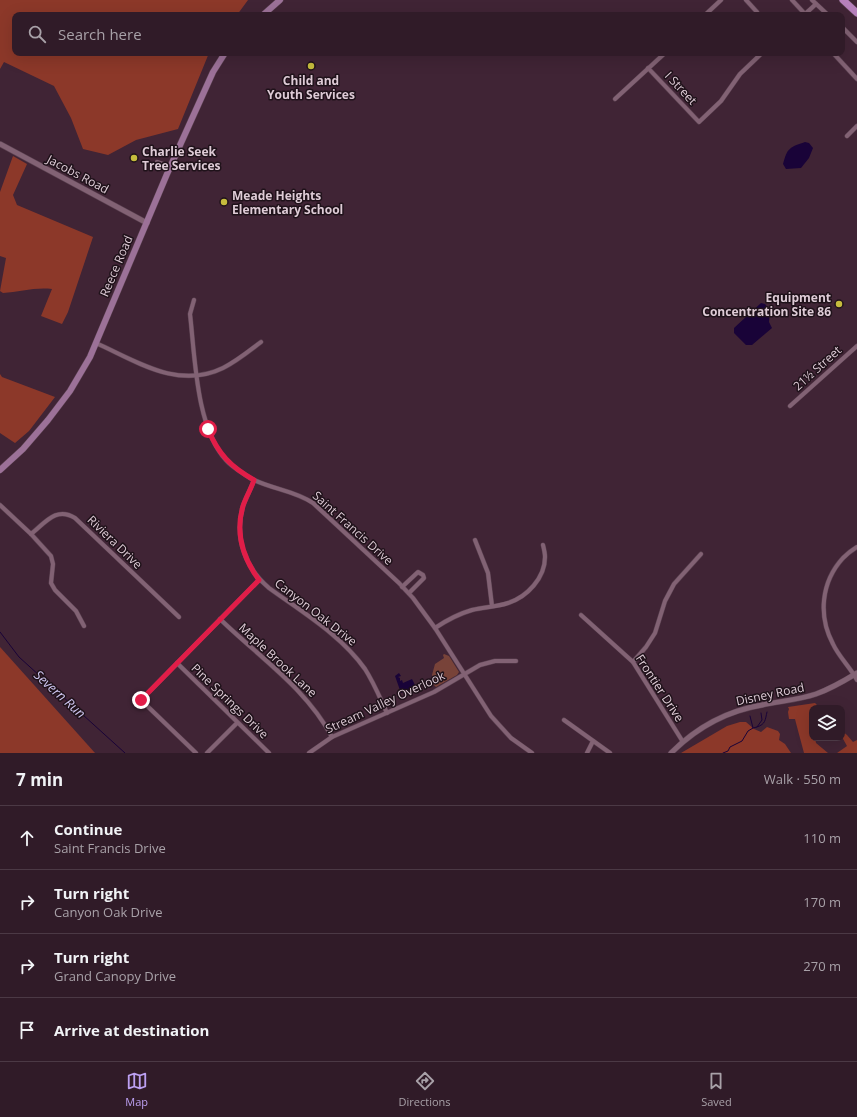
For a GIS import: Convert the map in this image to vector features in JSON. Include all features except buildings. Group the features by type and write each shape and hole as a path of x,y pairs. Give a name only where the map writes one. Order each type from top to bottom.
{"main road":[{"path":"266,12 280,0"},
{"path":"843,0 857,13"},
{"name":"Reece Road","path":"0,470 36,435 60,406 79,376 96,343 213,72 223,56"}],"street":[{"path":"708,12 721,0"},
{"path":"746,0 757,12"},
{"path":"792,0 802,12"},
{"path":"812,0 825,12"},
{"path":"806,12 816,4"},
{"path":"845,30 857,42"},
{"path":"615,99 662,56"},
{"name":"I Street","path":"648,68 699,122 721,101 740,74 759,56"},
{"path":"836,56 857,79"},
{"path":"847,136 857,126"},
{"name":"Jacobs Road","path":"0,144 147,222"},
{"path":"157,162 171,167"},
{"name":"Saint Francis Drive","path":"194,300 190,314 202,410 211,437 226,461 254,480 301,496 313,503 402,586 435,628 497,724 512,738 532,753"},
{"path":"96,343 158,372 184,376 213,372 226,366 261,342"},
{"name":"21½ Street","path":"790,406 857,346"},
{"name":"Canyon Oak Drive","path":"254,480 243,505 241,516 240,536 245,556 259,580 334,636 348,649 369,676 387,713"},
{"path":"0,505 31,534 51,556 53,564 51,584 76,611 84,626"},
{"name":"Riviera Drive","path":"31,534 57,514 69,514 75,518 178,617"},
{"path":"475,540 488,573 492,606"},
{"path":"435,628 458,615 471,610 501,605 515,600 529,590 535,584 545,563 542,545"},
{"path":"856,676 834,646 828,635 823,610 825,591 833,571 844,557 857,546"},
{"path":"633,662 646,647 655,633 665,601 674,584 701,554"},
{"path":"402,586 418,572 423,574 424,578 409,593"},
{"path":"196,753 141,700 259,580"},
{"name":"Frontier Drive","path":"581,615 633,662 683,742"},
{"name":"Maple Brook Lane","path":"220,619 299,690 315,710 332,737"},
{"name":"Stream Valley Overlook","path":"309,753 332,737 434,692 480,665 503,661 516,661"},
{"name":"Pine Springs Drive","path":"177,663 269,753"},
{"name":"Disney Road","path":"671,753 706,725 732,712 813,695 856,676"},
{"path":"564,720 610,753"},
{"path":"207,753 237,723"},
{"path":"586,753 594,741"}],"shaded area":[{"path":"0,0 248,0 239,12 12,12 12,56 208,56 178,129 136,140 108,155 83,149 71,118 54,86 4,62 0,69"},
{"path":"805,142 809,143 813,148 809,158 801,168 786,169 783,164 788,151 796,145"},
{"path":"13,156 27,164 13,195 17,205 93,237 68,312 62,324 41,316 52,289 33,289 3,293 0,291 6,258 0,256 0,192"},
{"path":"761,303 765,304 770,310 769,322 772,328 752,345 746,345 734,333 734,328"},
{"path":"0,374 2,377 55,397 29,431 15,443 0,433"},
{"path":"0,647 95,753 0,753"},
{"path":"444,654 449,656 459,672 457,675 436,687 433,684 435,682 432,675 435,664 444,658"},
{"path":"399,673 401,676 398,677 400,678 400,681 402,680 403,683 412,679 416,687 401,693 395,676"},
{"path":"815,703 817,705 809,705 809,741 816,741 828,753 804,753 795,719 789,719 788,707"},
{"path":"740,722 746,722 754,729 761,732 767,727 778,731 780,734 779,740 785,744 791,753 681,753 727,726"},
{"path":"845,733 853,742 857,740 857,753 837,753 847,746 844,741"}],"waterway":[{"name":"Severn Run","path":"0,632 19,657 125,753"},
{"path":"757,727 764,723 767,712"},
{"path":"753,728 757,727 762,720 761,713"},
{"path":"723,753 728,751 730,747 742,741 748,731 753,728 750,716"}],"place":[{"name":"Child and Youth Services","path":"311,66"},
{"name":"Charlie Seek Tree Services","path":"134,158"},
{"name":"Meade Heights Elementary School","path":"224,202"},
{"name":"Equipment Concentration Site 86","path":"839,304"}],"route":[{"path":"141,700 259,580 245,556 240,536 243,505 254,480 226,461 217,448 208,429"}]}
